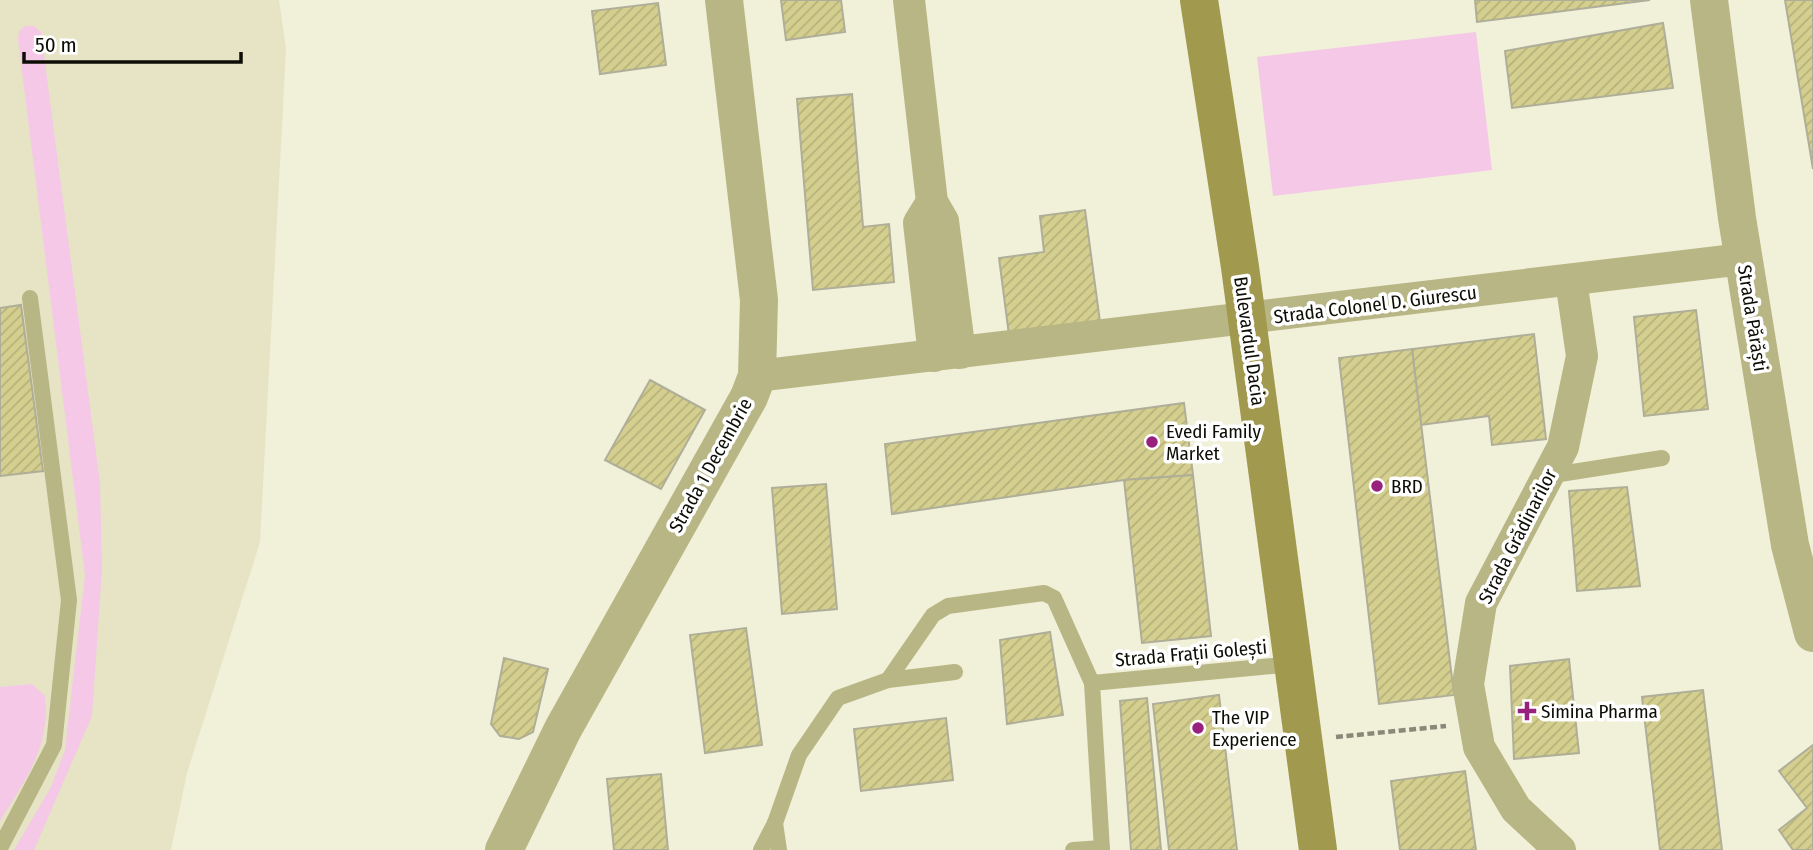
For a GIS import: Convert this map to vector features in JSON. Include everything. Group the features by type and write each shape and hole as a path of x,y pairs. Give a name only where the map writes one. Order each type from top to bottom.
{"main road":[{"name":"Bulevardul Dacia","path":"1199,0 1247,320 1318,850"}],"street":[{"name":"Strada 1 Decembrie","path":"504,850 563,729 737,418 757,376 760,300 724,0"},
{"path":"909,0 932,202 943,221 947,354"},
{"name":"Strada Părăști","path":"1709,0 1743,259 1790,545 1813,633"},
{"name":"Strada Colonel D. Giurescu","path":"757,376 1247,320 1743,259"},
{"name":"Strada Grădinarilor","path":"1560,850 1516,809 1479,747 1468,684 1481,603 1563,447 1581,356 1571,280"}],"lane":[{"path":"0,848 54,746 69,600 30,298"},
{"path":"1546,477 1662,458"},
{"path":"888,680 933,615 948,606 1044,593 1054,598 1092,683"},
{"name":"Strada Frații Golești","path":"1102,849 1092,683 1293,664"},
{"path":"761,850 775,823 799,755 838,698 888,680 955,672"},
{"path":"775,823 779,850"},
{"path":"1073,850 1102,849"}],"path":[{"path":"1303,740 1475,723"}],"shaded area":[{"path":"0,0 279,0 286,49 260,542 187,773 171,850 0,850"},
{"path":"25,26 34,26 41,32 100,483 102,570 92,716 34,850 14,850 51,787 65,750 85,575 18,39 19,31"},
{"path":"1476,32 1492,170 1273,196 1257,57"},
{"path":"32,684 45,696 44,731 34,762 0,821 0,687"}],"building":[{"path":"781,0 841,0 845,32 786,40"},
{"path":"1475,0 1650,0 1477,22"},
{"path":"1785,0 1813,0 1813,169"},
{"path":"658,3 666,65 600,74 592,11"},
{"path":"1663,23 1673,88 1512,108 1505,51"},
{"path":"852,94 863,227 889,224 894,282 813,290 797,99"},
{"path":"1085,210 1100,322 1009,335 999,258 1044,252 1040,216"},
{"path":"21,305 43,471 0,476 0,308"},
{"path":"1696,310 1708,409 1644,416 1634,317"},
{"path":"1534,334 1546,439 1492,445 1489,416 1421,425 1412,349"},
{"path":"1412,349 1454,695 1379,704 1339,358"},
{"path":"650,380 705,410 661,489 605,460"},
{"path":"1184,403 1193,475 1124,480 892,514 885,444"},
{"path":"1193,475 1211,636 1142,643 1124,480"},
{"path":"826,484 837,609 782,614 772,488"},
{"path":"1627,487 1640,586 1577,591 1569,491"},
{"path":"746,628 762,745 705,753 690,635"},
{"path":"1050,632 1063,715 1007,724 1000,640"},
{"path":"504,658 548,669 533,732 519,739 500,736 491,724"},
{"path":"1569,659 1579,753 1514,759 1510,666"},
{"path":"1703,690 1722,850 1660,850 1642,697"},
{"path":"1219,695 1237,850 1169,850 1153,704"},
{"path":"1147,698 1161,850 1131,850 1120,701"},
{"path":"946,718 953,780 861,791 854,729"},
{"path":"1813,745 1813,850 1793,850 1779,830 1807,808 1779,771"},
{"path":"1465,771 1476,850 1400,850 1391,781"},
{"path":"661,774 668,850 614,850 607,779"}],"place":[{"name":"Evedi Family Market","path":"1152,442"},
{"name":"BRD","path":"1377,486"},
{"name":"Simina Pharma","path":"1527,711"},
{"name":"The VIP Experience","path":"1198,728"}]}
